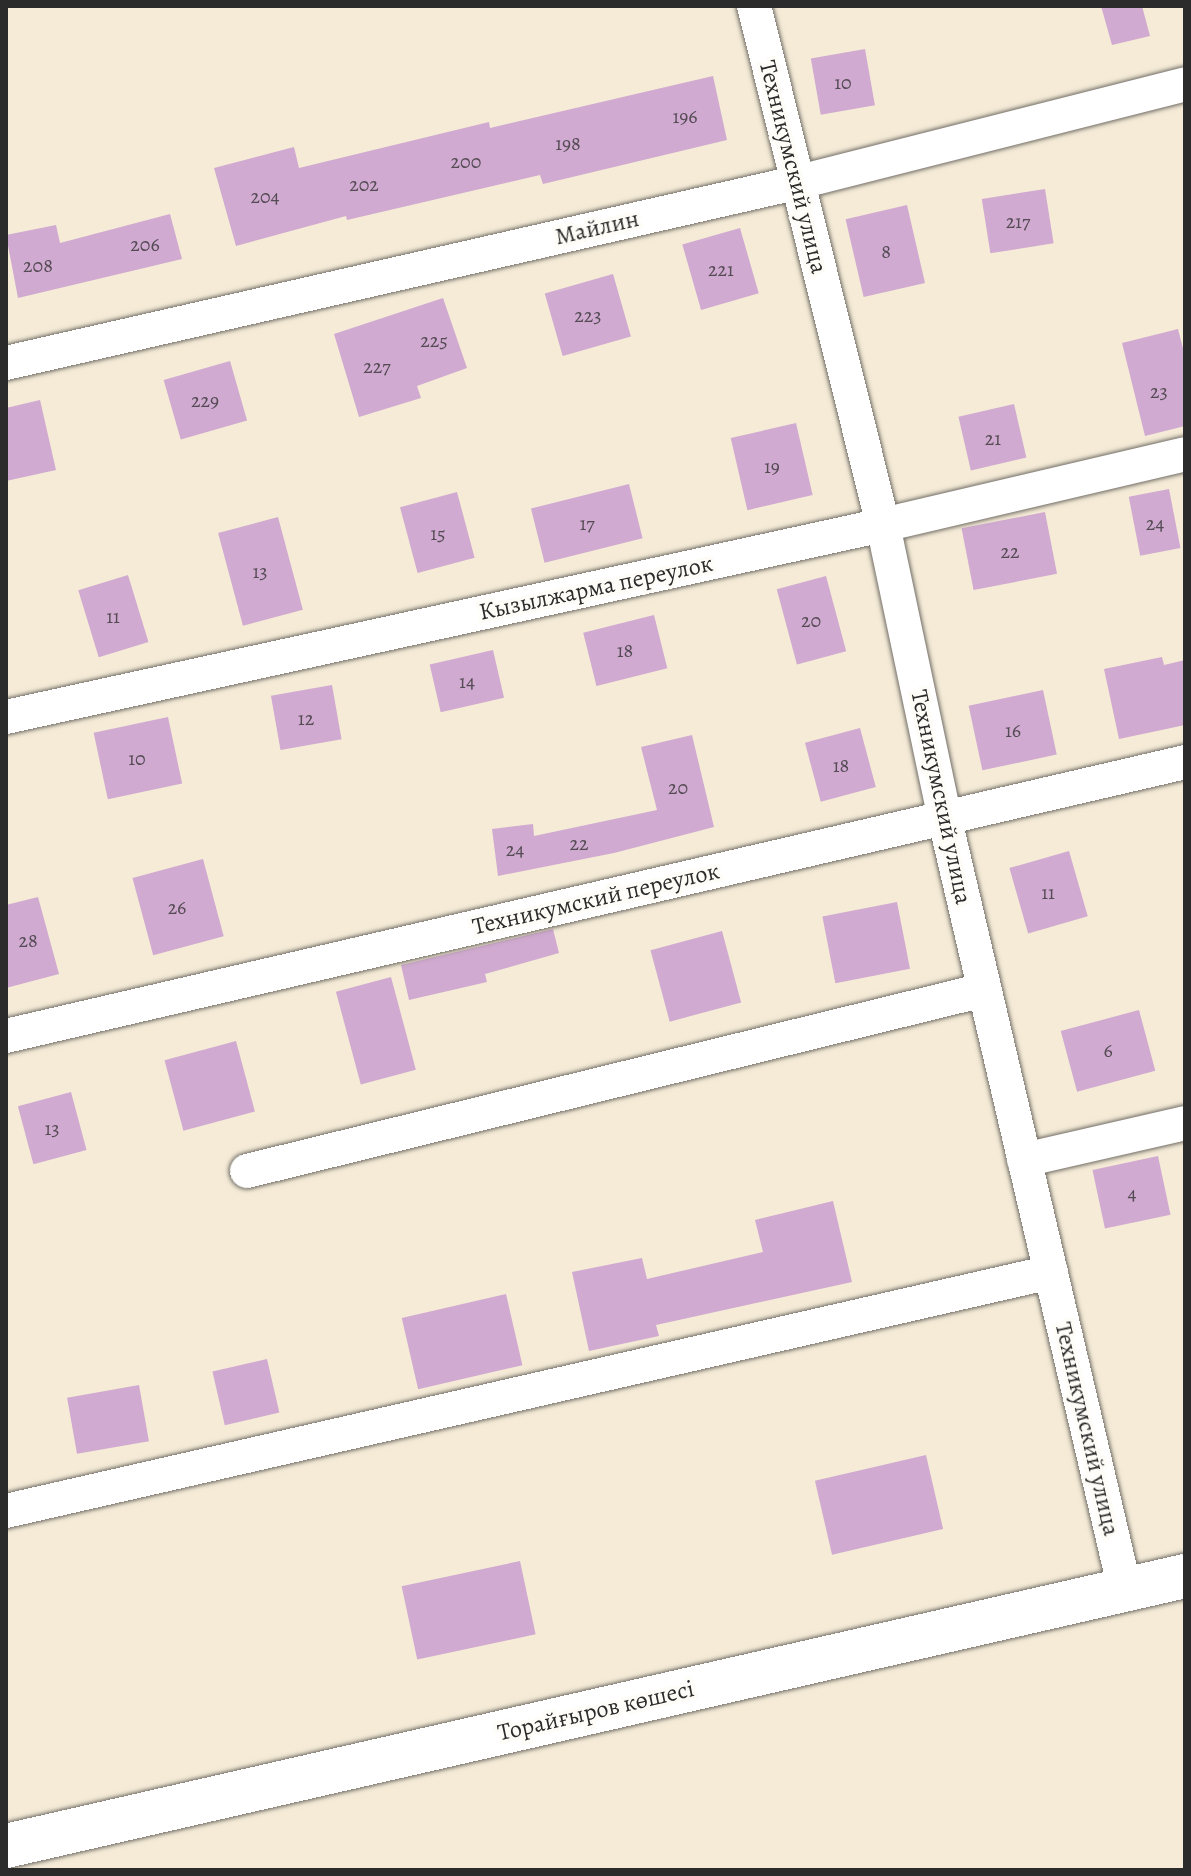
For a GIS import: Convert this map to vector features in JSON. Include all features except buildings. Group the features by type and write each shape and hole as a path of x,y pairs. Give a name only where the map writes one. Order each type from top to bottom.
{"street":[{"name":"Техникумский улица","path":"754,6 795,183 883,525 945,820 1125,1590"},
{"name":"Майлин","path":"6,363 795,183 1185,84"},
{"name":"Кызылжарма переулок","path":"6,717 883,525 1185,454"},
{"name":"Техникумский переулок","path":"6,1036 1185,762"},
{"path":"247,1171 984,990"},
{"path":"1024,1160 1185,1123"},
{"path":"6,1511 1051,1272"},
{"name":"Торайғыров көшесі","path":"6,1846 1185,1576"}]}
